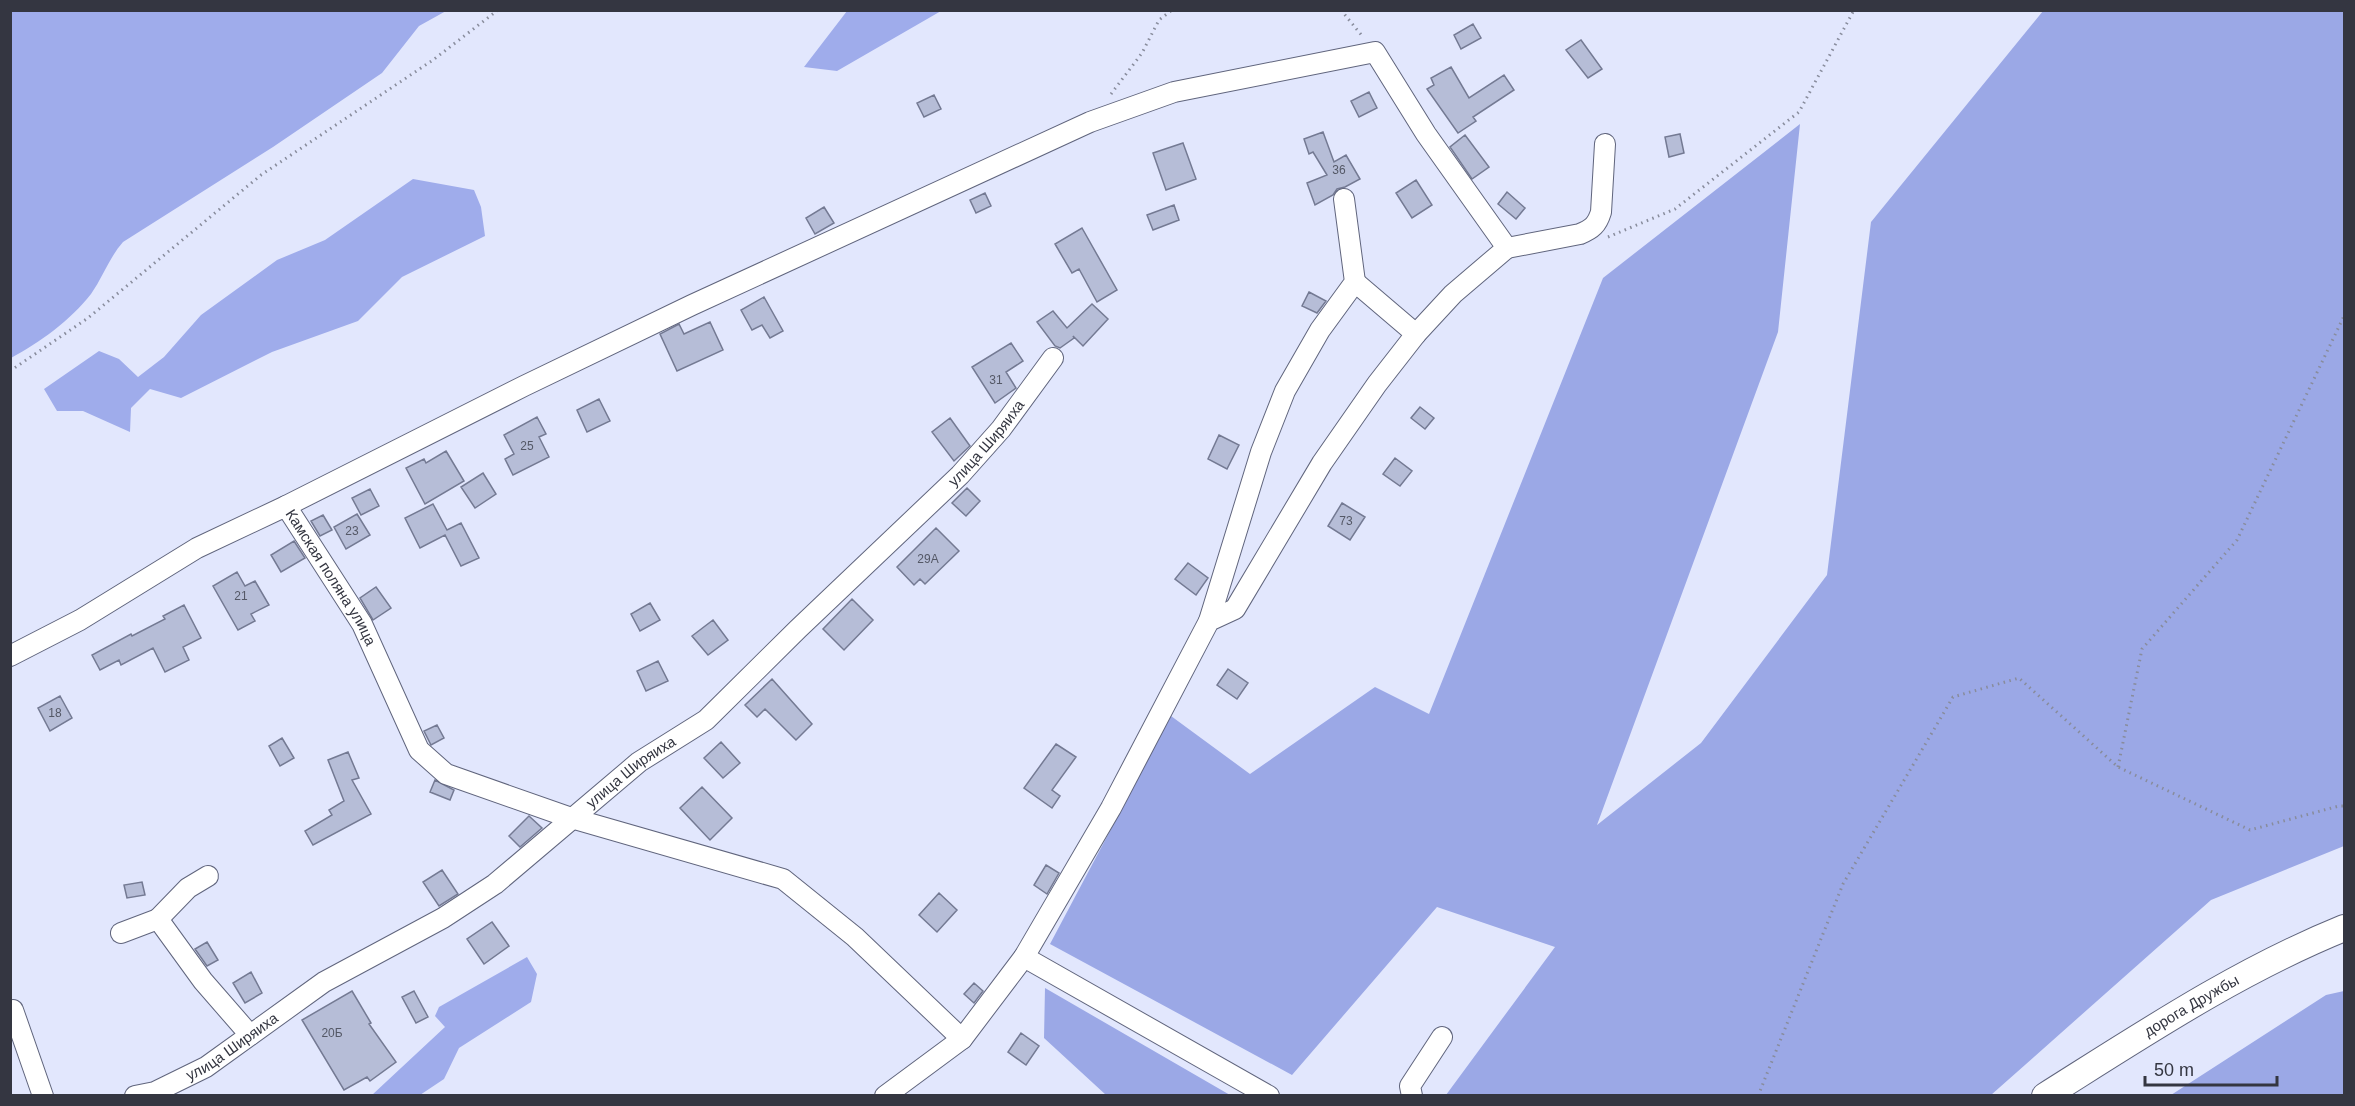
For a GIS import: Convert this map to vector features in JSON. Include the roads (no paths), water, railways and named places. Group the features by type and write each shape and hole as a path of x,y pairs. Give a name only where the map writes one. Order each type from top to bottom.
{"main road":[{"name":"дорога Дружбы","path":"2045,1095 2146,1032 2279,956 2344,928"}],"street":[{"path":"286,506 524,386 692,305 1090,122 1174,92 1375,52 1426,134 1507,248"},
{"path":"1209,621 1235,609 1322,464 1377,384 1416,334 1453,294 1507,248 1580,234 1591,229 1598,222 1601,212 1605,144"},
{"path":"1344,199 1355,282 1416,334"},
{"path":"885,1095 963,1039 1024,957 1111,807 1209,621 1261,452 1286,391 1320,330 1355,282"},
{"name":"улица Ширяиха","path":"135,1095 155,1092 206,1066 324,982 444,918 495,884 639,762 706,720 960,475 1001,429 1053,358"},
{"name":"Камская поляна улица","path":"10,656 80,620 197,549 286,506 362,624 419,750 446,774 571,818 783,879 855,937 963,1039"},
{"path":"121,933 158,919 188,888 207,876"},
{"path":"158,919 203,981 250,1035"},
{"path":"1024,957 1266,1095"},
{"path":"13,1010 43,1095"},
{"path":"1412,1095 1410,1086 1442,1036"}]}
